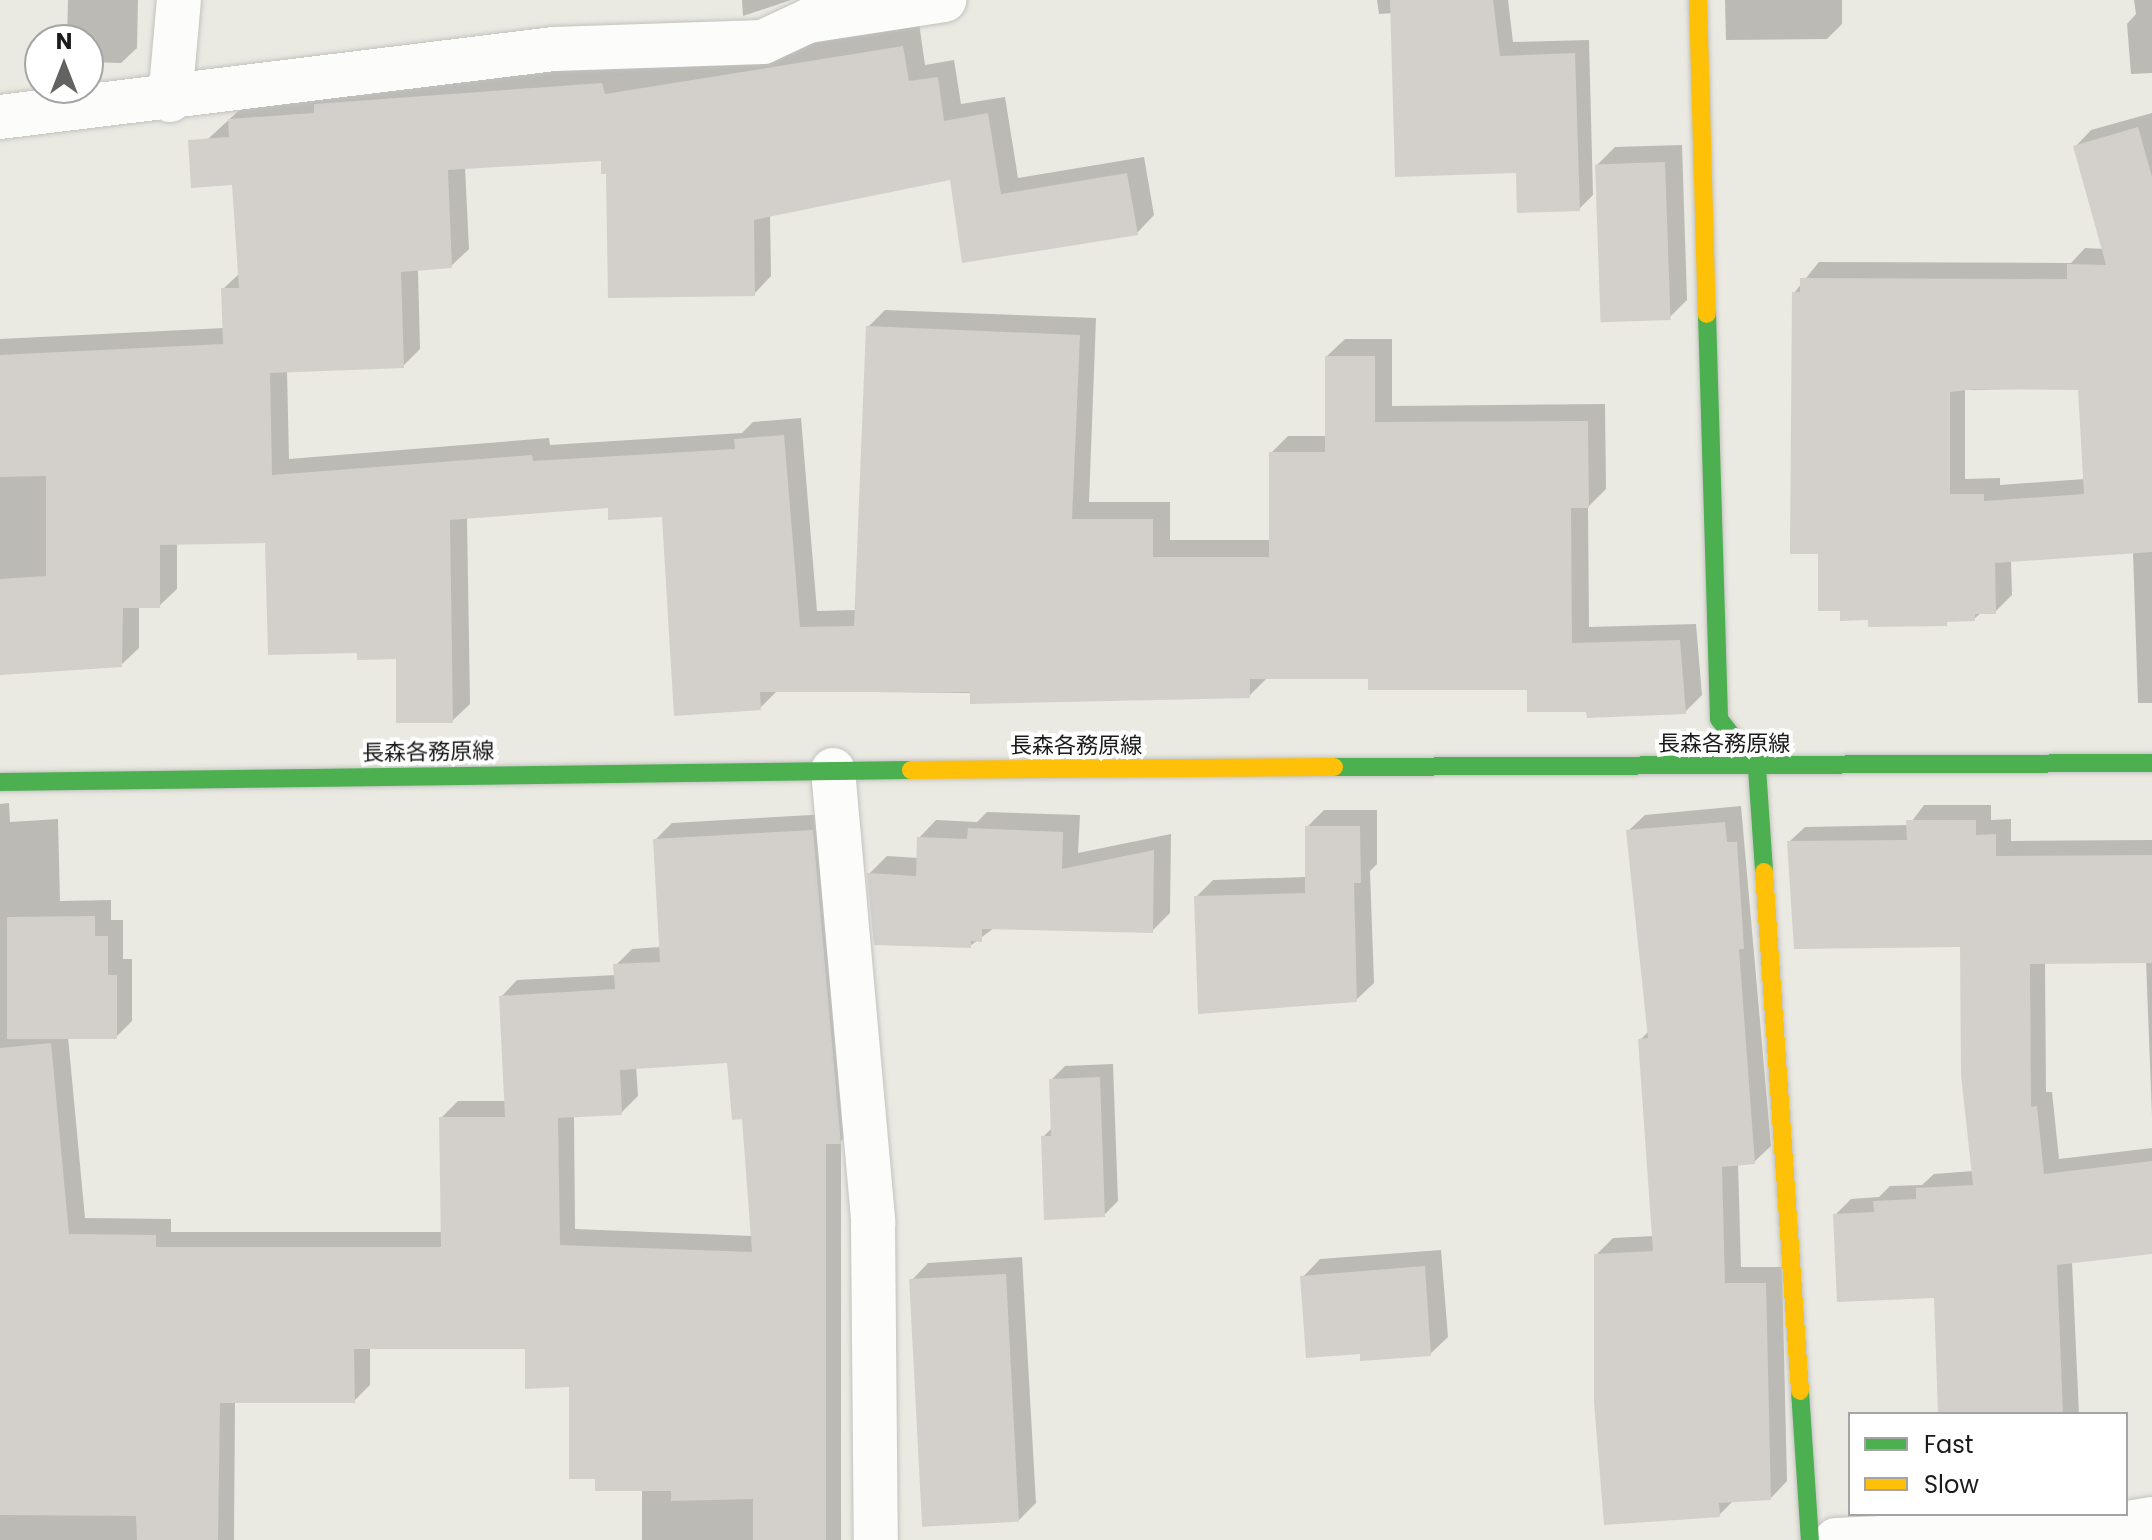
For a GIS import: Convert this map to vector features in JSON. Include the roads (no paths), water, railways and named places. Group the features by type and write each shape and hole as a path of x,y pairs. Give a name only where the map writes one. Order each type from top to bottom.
{"main road":[{"path":"1698,0 1719,719 1757,768 1810,1540"},
{"name":"長森各務原線","path":"0,782 833,770 1757,768 2152,763"}],"street":[{"path":"170,100 179,0"},
{"path":"0,117 170,100 554,49 763,42 808,21 944,0"},
{"path":"833,770 873,1222 876,1540"},
{"path":"1836,1540 2098,1528 2152,1519"}]}
